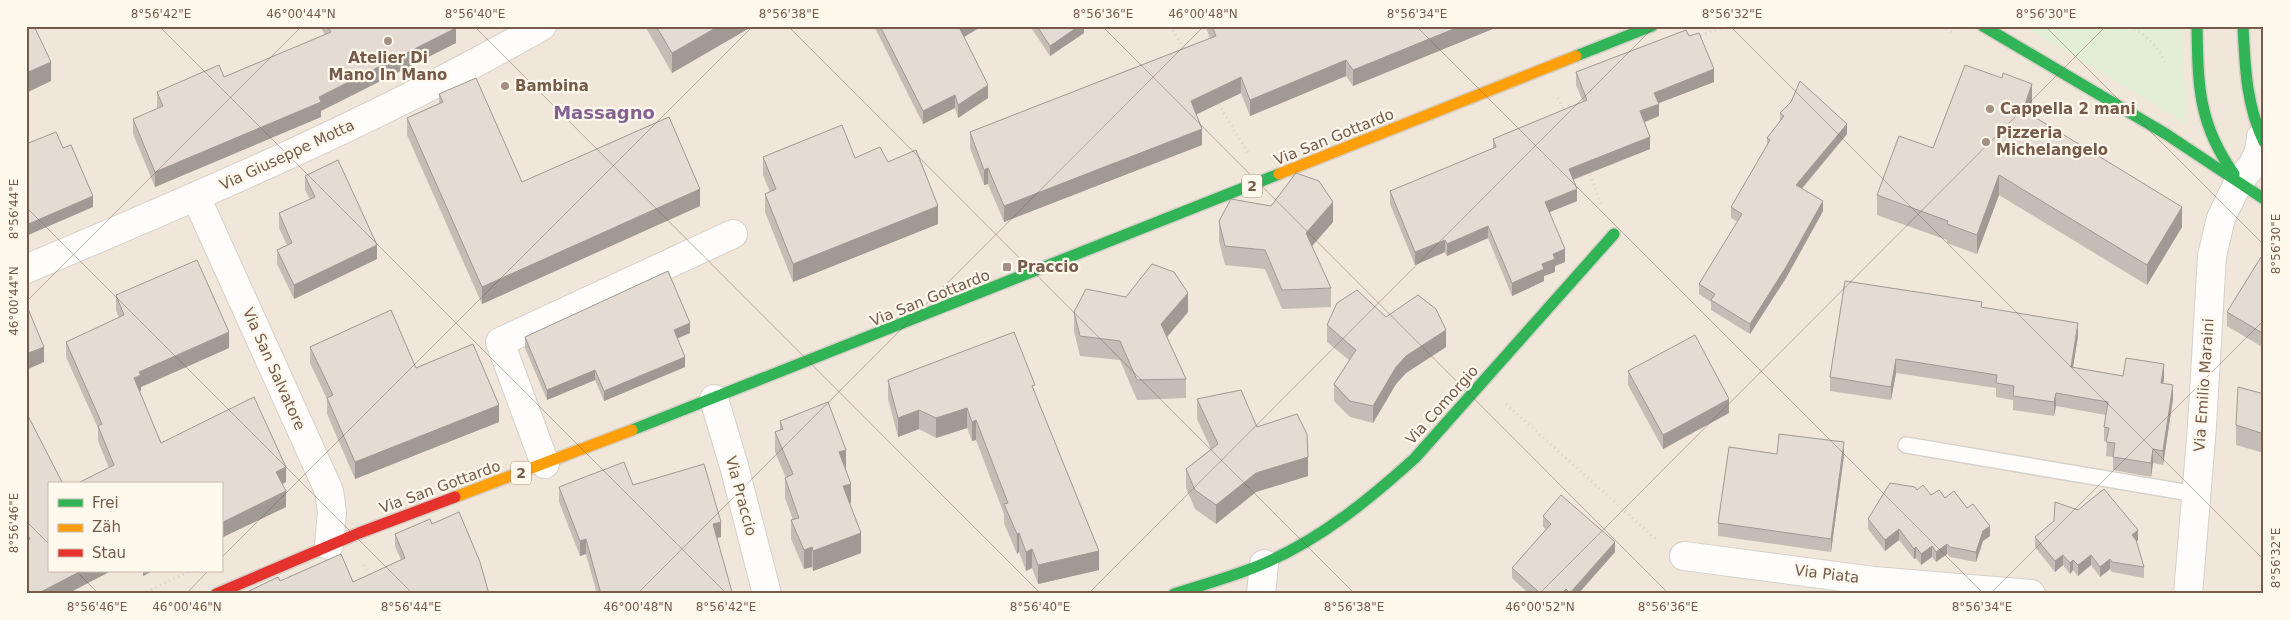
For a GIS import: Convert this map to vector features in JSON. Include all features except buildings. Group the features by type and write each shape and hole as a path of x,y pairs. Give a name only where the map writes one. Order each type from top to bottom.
{"main road":[{"name":"Via San Gottardo","path":"216,594 329,545 714,399 1652,26"},
{"path":"1983,26 2166,134 2264,199"},
{"path":"2197,26 2200,89 2204,114 2214,143 2239,181"},
{"path":"2244,26 2247,88 2262,140"},
{"name":"Via Comorgio","path":"1264,564 1310,540 1382,489 1415,458 1614,234"},
{"path":"1174,594 1264,564"}],"street":[{"name":"Via Giuseppe Motta","path":"26,269 196,197 337,132 463,70 542,26"},
{"name":"Via Emilio Maraini","path":"2188,594 2212,256 2220,218 2239,181 2253,165 2262,140"},
{"name":"Via San Salvatore","path":"196,197 329,492 332,512 329,545"},
{"path":"545,464 500,342 733,234"},
{"name":"Via Praccio","path":"714,399 733,461 767,594"},
{"name":"Via Piata","path":"1684,556 1874,581 2030,594"},
{"path":"1261,594 1264,564"}],"lane":[{"path":"1906,445 2196,494"}],"path":[{"path":"1170,26 1190,59"},
{"path":"2130,26 2145,35 2159,49 2168,68"},
{"path":"1558,98 1566,116"},
{"path":"1215,99 1250,156 1261,183"},
{"path":"1588,170 1614,234"},
{"path":"1482,383 1650,534 1684,556"},
{"path":"142,594 188,572"}],"shaded area":[{"path":"26,26 2264,26 2264,594 26,594"}],"green space":[{"path":"2023,26 2182,26 2186,123"}],"traffic: fast":[{"path":"1576,56 1652,26"},
{"path":"1983,26 2166,134 2264,199"},
{"path":"2197,26 2198,67 2202,103 2213,138 2234,174"},
{"path":"2243,26 2250,100 2253,114 2264,142"},
{"path":"632,430 1279,174"},
{"path":"1174,594 1243,572 1286,553 1326,530 1363,503 1415,458 1614,234"}],"traffic: slow":[{"path":"1279,174 1576,56"},
{"path":"455,497 632,430"}],"traffic: jam":[{"path":"216,594 359,533 455,497"}],"place":[{"name":"Atelier Di Mano In Mano","path":"388,41"},
{"name":"Bambina","path":"505,86"},
{"name":"Cappella 2 mani","path":"1990,109"},
{"name":"Pizzeria Michelangelo","path":"1986,142"},
{"name":"Praccio","path":"1007,267"}],"district":[{"name":"Massagno","path":"604,113"}]}
